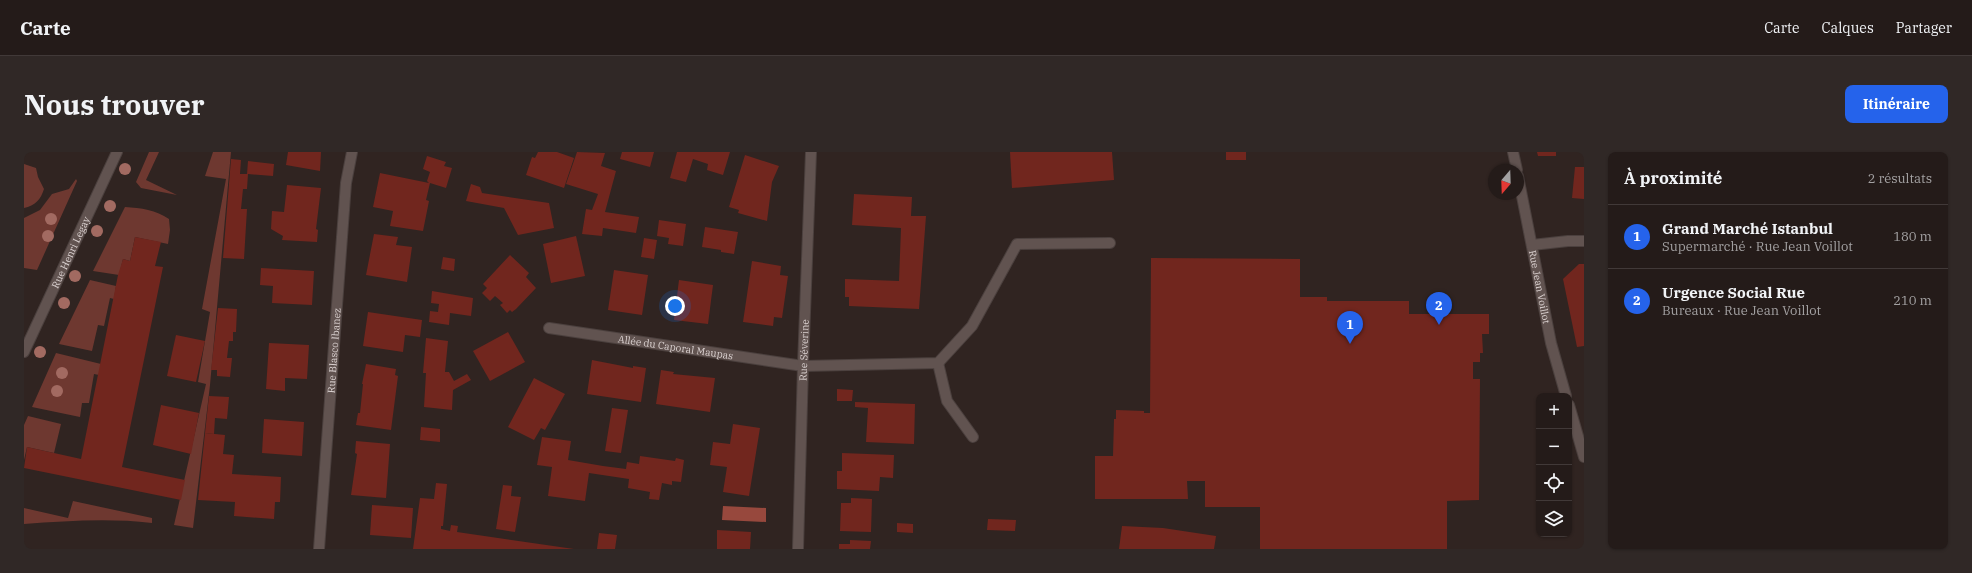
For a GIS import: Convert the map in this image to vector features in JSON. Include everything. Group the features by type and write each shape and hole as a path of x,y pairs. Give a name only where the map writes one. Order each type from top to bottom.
{"street":[{"name":"Rue Henri Legay","path":"24,352 117,152"},
{"name":"Rue Blasco Ibanez","path":"319,549 346,183 352,152"},
{"name":"Rue Séverine","path":"798,549 803,366 812,152"},
{"path":"1513,152 1516,164"},
{"name":"Rue Jean Voillot","path":"1523,200 1551,343 1565,393"},
{"path":"1532,245 1568,241 1584,241"},
{"path":"973,437 947,402 938,363 972,326 1017,244 1110,243"},
{"name":"Allée du Caporal Maupas","path":"549,328 803,366 938,363"},
{"path":"1572,415 1584,457"}],"shaded area":[{"path":"149,152 159,152 146,180 177,195 141,188 136,182"},
{"path":"213,152 231,152 210,385 193,528 174,525 206,384 198,382 210,312 202,309 226,179 205,176"},
{"path":"24,164 36,168 38,177 44,189 37,202 24,208"},
{"path":"76,179 77,181 37,270 24,268 24,218 40,210 52,194 69,189"},
{"path":"125,207 159,213 169,219 170,230 168,244 135,237 130,261 123,259 119,275 93,271"},
{"path":"90,280 116,286 114,299 110,298 104,326 98,325 92,351 59,344"},
{"path":"56,353 101,364 99,375 94,374 89,403 82,403 80,417 32,407"},
{"path":"28,416 61,424 54,453 27,447 24,460 24,425"},
{"path":"73,501 152,518 152,523 104,520 24,524 24,508 68,518"},
{"path":"723,506 766,508 766,522 722,520"}],"building":[{"path":"288,152 321,152 320,171 286,165"},
{"path":"538,152 557,152 574,158 564,188 526,175 532,157 535,158"},
{"path":"577,152 605,153 601,166 616,171 605,212 639,217 636,233 603,228 602,236 582,234 586,209 592,210 598,194 566,184"},
{"path":"622,152 654,152 650,167 620,159"},
{"path":"677,152 730,152 723,175 707,170 708,164 693,159 686,182 670,178"},
{"path":"1010,152 1112,152 1114,180 1012,188"},
{"path":"1226,152 1246,152 1246,160 1226,160"},
{"path":"1537,152 1556,152 1556,156 1538,156"},
{"path":"745,155 779,166 772,182 767,221 738,213 739,210 729,207"},
{"path":"427,156 446,162 444,166 452,168 446,188 430,183 426,200 429,201 423,231 390,226 393,211 373,207 380,173 429,183 427,181 430,172 423,169"},
{"path":"231,159 241,160 240,174 247,174 248,161 274,164 273,176 248,174 247,189 243,189 241,209 247,209 244,259 223,258"},
{"path":"1575,167 1584,167 1584,199 1572,198"},
{"path":"471,184 480,187 482,193 549,203 554,228 518,235 504,208 466,201"},
{"path":"287,185 321,188 316,229 318,230 317,242 282,240 283,236 271,229 272,211 284,212"},
{"path":"854,194 912,197 911,216 926,216 919,309 849,306 849,297 845,297 845,279 899,281 901,228 852,225"},
{"path":"659,220 686,224 683,246 668,244 669,238 657,236"},
{"path":"705,227 738,232 734,254 702,247"},
{"path":"374,234 398,237 396,245 412,247 407,282 366,275"},
{"path":"576,236 585,276 551,283 543,244"},
{"path":"135,237 161,242 155,266 163,267 122,467 185,480 181,500 24,468 27,447 81,459 118,275 123,259 130,261"},
{"path":"644,238 657,240 654,259 641,257"},
{"path":"510,255 529,273 526,277 536,288 516,309 512,312 510,310 507,313 500,305 503,303 495,296 490,301 482,293 487,288 483,284"},
{"path":"443,257 455,259 454,271 441,269"},
{"path":"1151,258 1300,259 1300,297 1327,297 1327,301 1409,301 1409,314 1489,314 1489,334 1482,334 1483,353 1480,353 1480,362 1473,362 1473,379 1480,379 1479,500 1447,501 1447,549 1260,549 1260,507 1205,507 1205,481 1187,481 1188,499 1095,499 1095,456 1113,456 1114,419 1116,419 1116,410 1144,411 1144,413 1150,413"},
{"path":"752,261 781,266 780,275 788,276 782,318 774,317 773,326 743,322"},
{"path":"1579,264 1584,264 1584,346 1577,347 1563,279"},
{"path":"261,268 314,271 312,305 272,303 273,286 260,285"},
{"path":"614,270 648,275 642,315 608,310"},
{"path":"679,280 713,285 708,324 674,320"},
{"path":"432,291 473,298 471,316 450,313 449,325 429,322 430,311 438,312 439,304 431,303"},
{"path":"218,308 237,309 236,332 233,332 233,341 229,341 227,358 232,358 230,377 217,376 217,370 211,370"},
{"path":"368,312 422,320 420,337 405,335 403,352 363,346"},
{"path":"508,332 525,362 490,381 473,351"},
{"path":"176,335 205,341 196,382 167,376"},
{"path":"426,338 448,341 445,372 449,372 454,381 467,374 471,380 453,390 452,410 424,407 426,373 423,373"},
{"path":"269,343 309,345 307,379 285,378 285,391 266,389"},
{"path":"592,360 633,368 633,366 646,368 641,402 587,394"},
{"path":"366,364 396,369 395,375 398,376 391,430 356,425 358,413 360,413 362,384"},
{"path":"661,370 674,372 673,374 715,378 710,412 656,404"},
{"path":"534,378 565,394 545,430 541,428 534,440 508,427"},
{"path":"837,389 853,390 852,401 837,401"},
{"path":"209,396 229,397 227,419 215,418 214,434 205,433"},
{"path":"855,402 915,404 914,444 866,442 868,408 855,407"},
{"path":"161,405 199,413 191,454 153,445"},
{"path":"612,408 628,410 621,453 605,451"},
{"path":"264,419 304,422 302,456 262,453"},
{"path":"733,424 760,428 749,496 723,492 727,467 710,465 713,442 730,444"},
{"path":"421,427 440,429 440,442 420,440"},
{"path":"205,433 225,435 223,454 234,455 232,474 281,477 280,502 275,502 274,519 234,516 235,502 198,500"},
{"path":"542,437 571,441 568,460 603,466 626,469 627,462 639,464 640,456 675,461 676,458 684,460 681,482 672,481 672,485 662,483 659,500 649,499 650,492 628,488 629,479 589,473 585,501 548,496 552,467 537,465"},
{"path":"356,441 390,444 386,498 351,495 357,454 355,453"},
{"path":"842,453 894,455 893,478 880,477 879,491 837,489 837,471 842,471"},
{"path":"436,483 447,484 443,526 441,526 441,529 450,531 451,525 458,526 457,532 574,549 413,549 420,498 434,499"},
{"path":"503,485 512,486 511,496 521,497 515,532 496,529"},
{"path":"851,498 872,499 871,532 840,531 841,503 851,503"},
{"path":"372,505 413,508 411,538 370,535"},
{"path":"988,519 1016,520 1015,531 987,530"},
{"path":"897,523 913,524 913,533 897,532"},
{"path":"1122,526 1163,528 1216,536 1214,549 1119,549"},
{"path":"717,530 751,532 750,549 717,549"},
{"path":"599,533 617,535 615,549 597,549"},
{"path":"850,540 871,541 870,549 839,549 839,544 850,544"}],"place":[{"name":"Urgence Social Rue","path":"1439,325"},
{"name":"Grand Marché Istanbul","path":"1350,344"}]}
